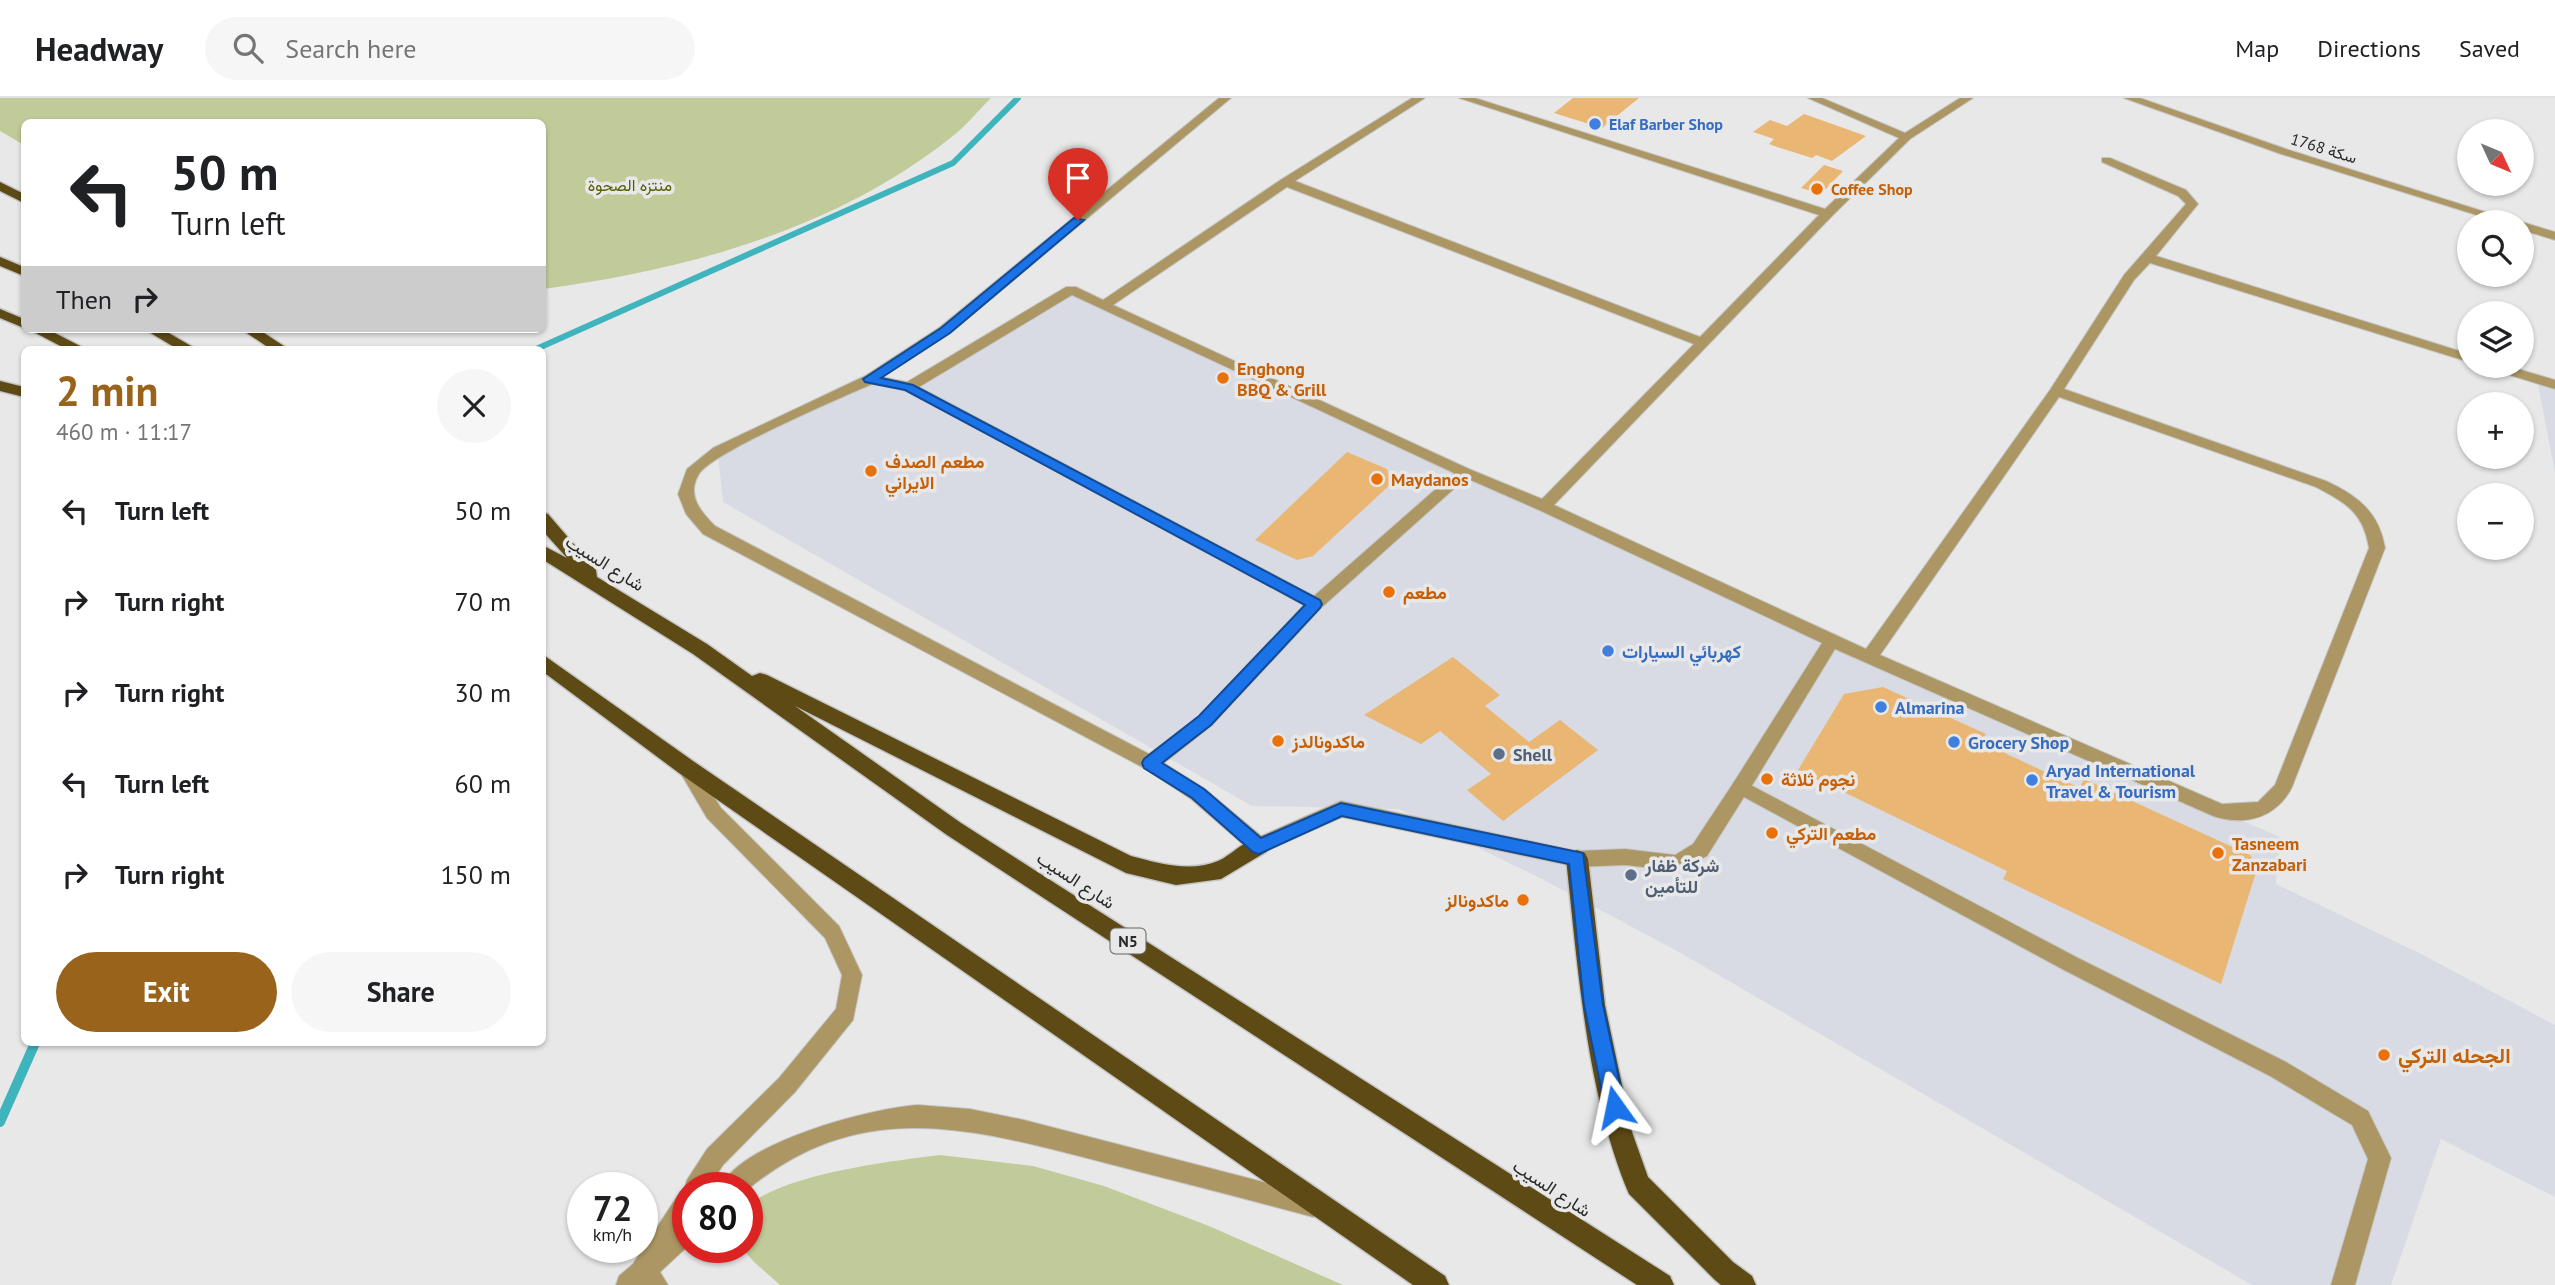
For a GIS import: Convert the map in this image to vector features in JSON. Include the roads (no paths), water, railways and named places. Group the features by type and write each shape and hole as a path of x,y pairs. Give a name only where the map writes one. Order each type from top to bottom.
{"highway":[{"path":"0,186 21,197"},
{"path":"0,261 21,271"},
{"path":"0,313 21,323"},
{"path":"44,333 71,346"},
{"path":"158,333 183,346"},
{"path":"254,333 276,346"},
{"path":"0,386 21,391"},
{"name":"N5","path":"546,523 602,588"},
{"name":"شارع السيب","path":"546,553 699,649 954,829 1661,1285"},
{"path":"699,649 1126,864 1175,876 1210,872 1221,870 1259,846"},
{"path":"546,664 687,767 1436,1285"},
{"path":"1577,859 1593,1005 1620,1132 1638,1185 1724,1271 1743,1285"}],"street":[{"path":"1226,98 945,330 870,379 718,451 692,472 686,494 691,510 709,530 1150,763 1198,794 1259,846 1341,809 1577,859 1625,857 1677,863 1700,850 1832,640"},
{"path":"1104,305 1286,182 1420,98"},
{"path":"1464,98 1827,214"},
{"path":"1813,98 1906,137"},
{"path":"1544,506 1827,214 1906,137 1968,98"},
{"name":"سكة 1768","path":"2129,98 2285,152 2472,210"},
{"path":"1869,658 2056,391 2129,278 2192,204 2182,193 2106,160"},
{"path":"1286,182 1702,342"},
{"path":"2534,230 2555,236"},
{"path":"2148,258 2457,354"},
{"path":"909,387 1071,290 1869,658 1911,674 2220,811 2244,813 2263,809 2276,801 2377,548 2370,517 2338,493 2320,484 2056,391"},
{"path":"2533,378 2555,385"},
{"path":"870,379 909,387 1315,604"},
{"path":"1150,763 1205,720 1315,604 1464,472"},
{"path":"687,767 714,813 832,932 852,975 846,1013 787,1085 715,1157 705,1172"},
{"path":"1741,787 2071,964 2278,1069 2360,1118 2380,1158 2343,1285"},
{"path":"755,1172 777,1157 824,1135 896,1117 947,1118 1041,1135 1330,1210"},
{"path":"642,1281 672,1228"},
{"path":"642,1281 672,1248"}],"waterway":[{"path":"543,346 953,163 1018,98"},
{"path":"0,1122 34,1046"}],"place":[{"name":"Elaf Barber Shop","path":"1595,124"},
{"name":"Coffee Shop","path":"1817,189"},
{"name":"Enghong BBQ & Grill","path":"1223,378"},
{"name":"مطعم الصدف الايراني","path":"871,471"},
{"name":"Maydanos","path":"1377,479"},
{"name":"مطعم","path":"1389,592"},
{"name":"كهربائي السيارات","path":"1608,651"},
{"name":"Almarina","path":"1881,707"},
{"name":"ماكدونالدز","path":"1278,741"},
{"name":"Grocery Shop","path":"1954,742"},
{"name":"Shell","path":"1499,754"},
{"name":"نجوم ثلاثة","path":"1767,779"},
{"name":"Aryad International Travel & Tourism","path":"2032,780"},
{"name":"مطعم التركي","path":"1772,833"},
{"name":"Tasneem Zanzabari","path":"2218,853"},
{"name":"شركة ظفار للتأمين","path":"1631,875"},
{"name":"ماكدونالز","path":"1523,900"},
{"name":"الجحله التركي","path":"2384,1055"}],"park label":[{"name":"منتزه الصحوة","path":"630,185"}]}
